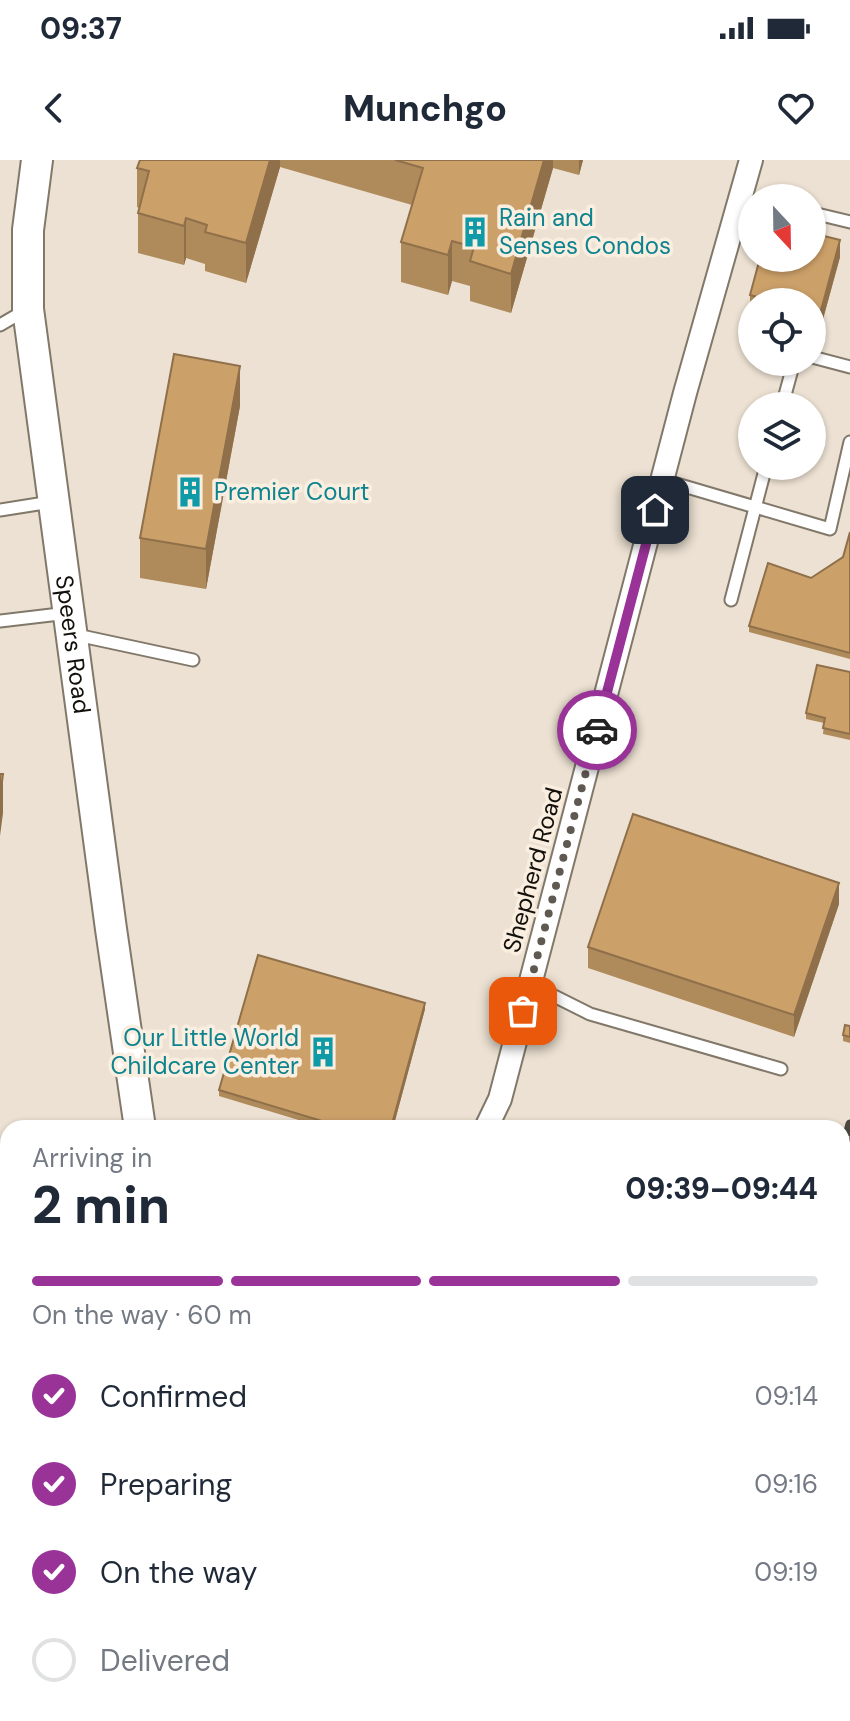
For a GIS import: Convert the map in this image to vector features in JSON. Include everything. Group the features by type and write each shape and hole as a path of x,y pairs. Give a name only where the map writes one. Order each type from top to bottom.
{"main road":[{"name":"Speers Road","path":"37,160 28,230 28,309 139,1120"}],"street":[{"name":"Shepherd Road","path":"490,1120 500,1099 751,160"}],"lane":[{"path":"826,216 850,222"},
{"path":"0,325 28,309"},
{"path":"826,361 850,367"},
{"path":"663,480 830,529 850,442"},
{"path":"731,600 762,480"},
{"path":"0,510 53,502"},
{"path":"0,621 70,623 193,660"},
{"path":"530,984 590,1014 781,1069"}],"building":[{"path":"140,160 270,160 246,243 205,232 207,225 186,218 184,226 138,213 149,171 137,168"},
{"path":"395,160 544,160 511,274 470,261 474,247 452,241 448,255 401,242 423,168"},
{"path":"826,236 840,240 826,292 826,288 752,288 756,272 826,272"},
{"name":"Premier Court","path":"174,354 240,366 206,549 140,538"},
{"path":"850,532 850,653 749,626 768,563 811,578 843,557"},
{"path":"817,665 850,672 850,734 823,728 825,718 806,713"},
{"path":"633,814 839,883 794,1015 588,947"},
{"name":"Our Little World Childcare Center","path":"258,955 425,1003 393,1120 318,1120 219,1090"},
{"path":"845,1025 850,1026 850,1037 843,1035"}],"way so far":[{"path":"523,1011 597,730"}],"place":[{"name":"Rain and Senses Condos","path":"475,232"},
{"name":"Premier Court","path":"190,492"},
{"name":"Our Little World Childcare Center","path":"323,1052"}],"route":[{"path":"597,730 655,510"}]}
